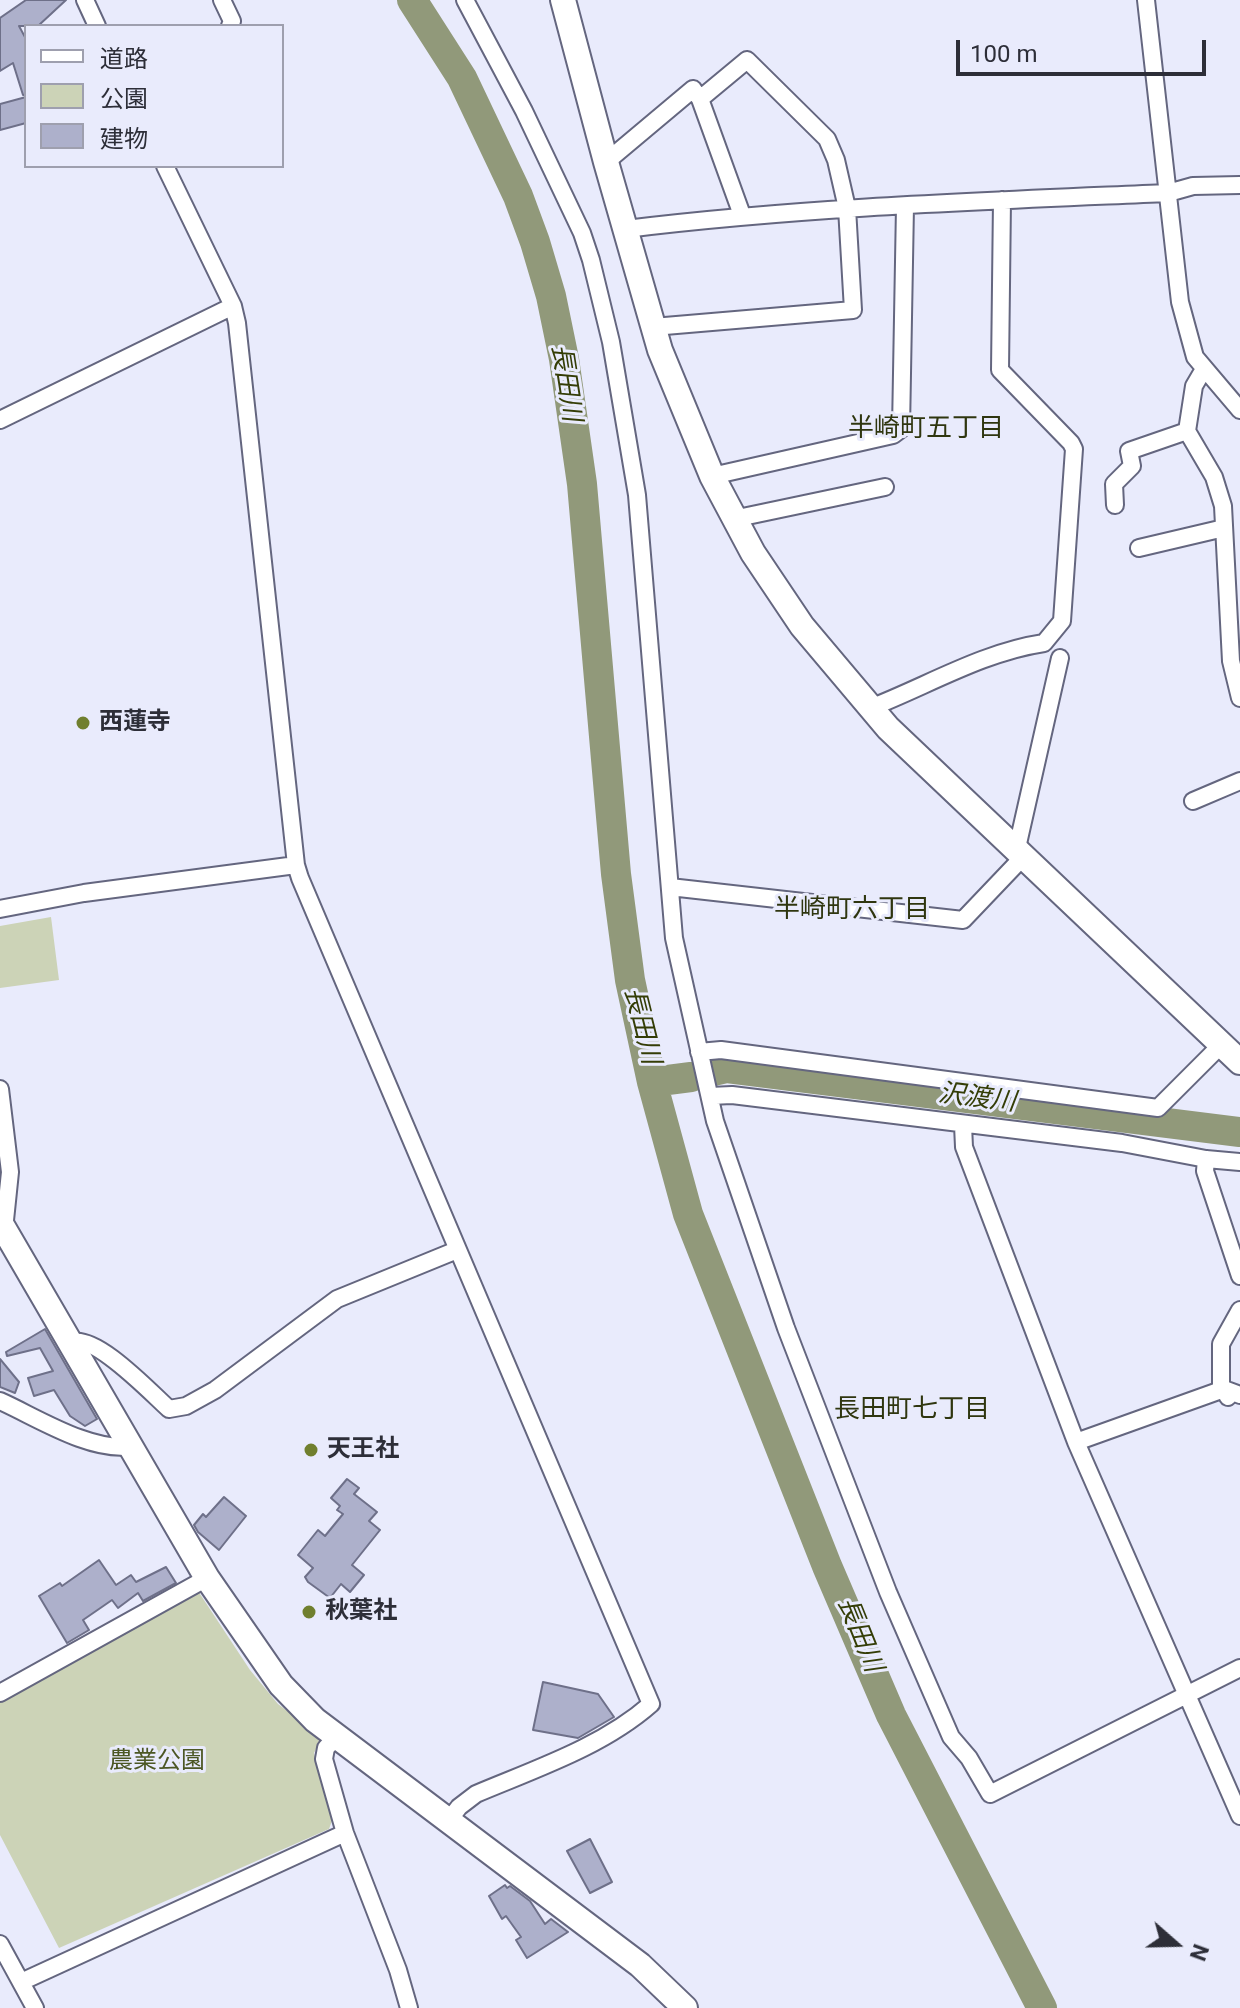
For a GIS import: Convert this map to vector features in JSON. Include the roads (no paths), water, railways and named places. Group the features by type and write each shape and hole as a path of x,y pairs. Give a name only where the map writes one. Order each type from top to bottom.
{"street":[{"path":"85,0 96,24"},
{"path":"222,0 231,24"},
{"path":"465,0 524,111 582,233 606,317 637,495 674,938 710,1096 733,1177 781,1314 888,1592 951,1737 969,1758 990,1794 1240,1668"},
{"path":"1146,0 1180,302 1195,357 1240,410"},
{"path":"565,1 653,327 677,393 733,519 802,626 888,728 1240,1062"},
{"path":"653,327 853,310 847,208 836,160 827,139 747,60 700,99"},
{"path":"606,162 693,89 700,99 742,215"},
{"path":"166,168 233,306 296,865 651,1704 634,1719 596,1740 476,1794 459,1807 449,1820"},
{"path":"626,229 742,215 1168,193 1193,186 1240,185"},
{"path":"870,708 987,658 1044,643 1062,621 1074,449 1000,370 1002,200"},
{"path":"712,476 893,435 901,429 905,206"},
{"path":"0,420 233,306"},
{"path":"1204,369 1194,386 1187,431 1214,477 1223,506 1231,661 1240,698"},
{"path":"1115,505 1114,484 1132,466 1129,451 1187,431"},
{"path":"733,519 885,487"},
{"path":"1139,548 1224,528"},
{"path":"670,887 963,920 1020,852 1060,658"},
{"path":"1193,801 1240,781"},
{"path":"0,909 84,893 296,865"},
{"path":"699,1052 736,1052 1158,1108 1221,1045"},
{"path":"0,1089 10,1172 2,1226 207,1578 281,1685 315,1720 640,1965 685,2008"},
{"path":"710,1096 747,1097 1122,1143 1206,1159 1240,1162"},
{"path":"963,1125 964,1147 1076,1442 1240,1816"},
{"path":"1206,1159 1205,1171 1240,1276"},
{"path":"71,1343 81,1341 96,1347 169,1409 186,1406 215,1390 337,1299 457,1250"},
{"path":"1240,1310 1221,1344 1224,1389 1227,1396 1240,1406"},
{"path":"1076,1442 1224,1389 1240,1395"},
{"path":"0,1401 86,1440 119,1448 130,1446"},
{"path":"0,1693 207,1578"},
{"path":"337,1736 326,1748 324,1759 345,1833 398,1970 409,2008"},
{"path":"21,1982 345,1833"},
{"path":"0,1944 35,2008"}],"waterway":[{"name":"長田川","path":"412,0 462,78 518,196 551,296 564,359 582,484 616,874 630,980 652,1082 688,1214 827,1566 891,1715 1042,2008"},
{"name":"沢渡川","path":"714,1071 727,1068 1240,1132"},
{"name":"沢渡川","path":"652,1082 691,1077"}],"place":[{"name":"西蓮寺","path":"83,723"},
{"name":"天王社","path":"311,1450"},
{"name":"秋葉社","path":"309,1612"}],"district":[{"name":"半崎町五丁目","path":"926,429"},
{"name":"半崎町六丁目","path":"852,910"},
{"name":"長田町七丁目","path":"912,1410"}],"park label":[{"name":"農業公園","path":"157,1762"}]}
